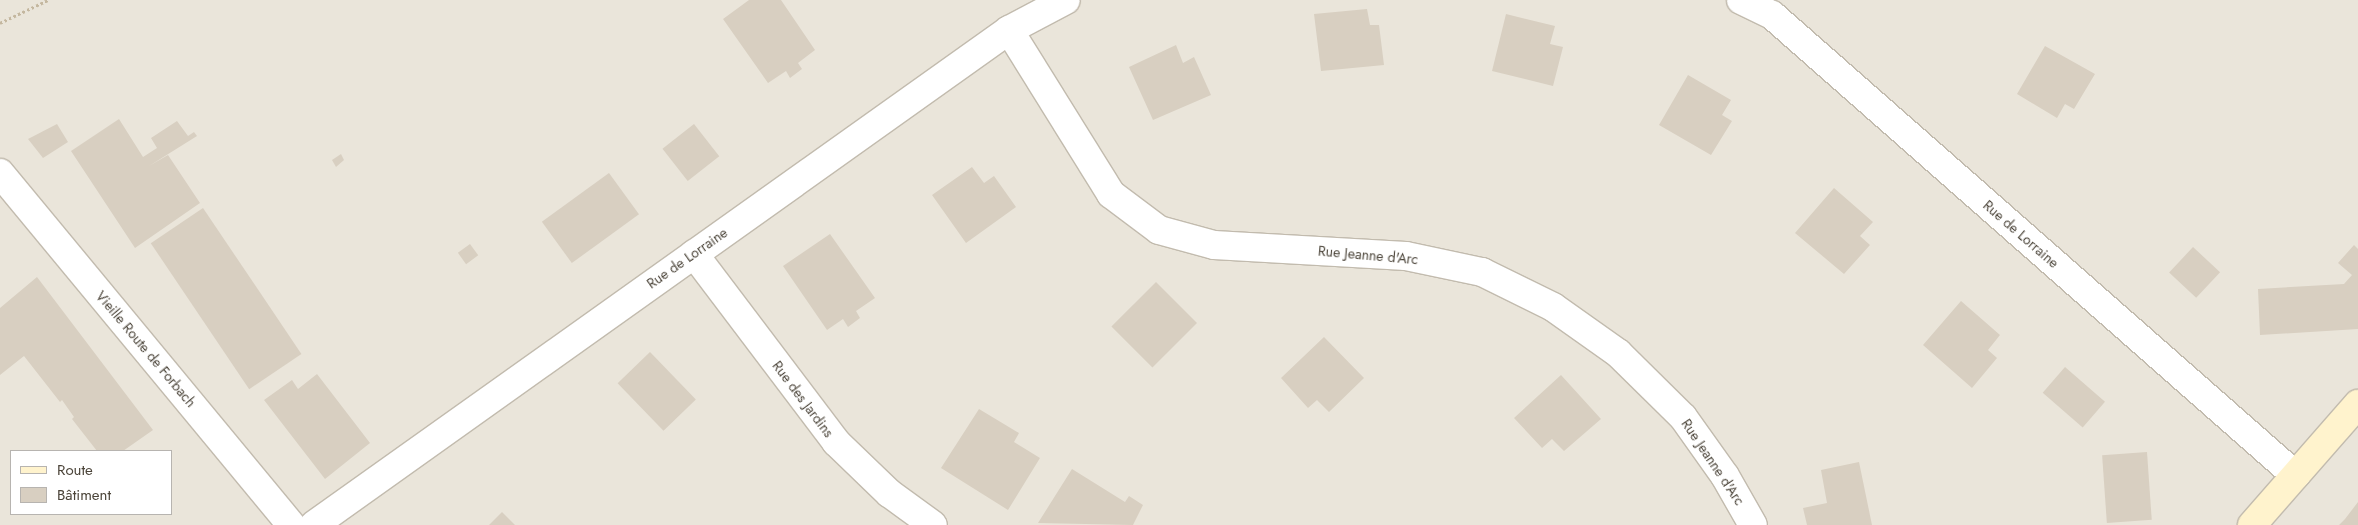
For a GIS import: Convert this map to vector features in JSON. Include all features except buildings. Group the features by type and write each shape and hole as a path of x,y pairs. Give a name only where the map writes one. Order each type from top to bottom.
{"main road":[{"path":"2252,525 2358,404"}],"street":[{"name":"Rue de Lorraine","path":"314,525 1009,30 1066,0"},
{"name":"Rue de Lorraine","path":"1741,0 1772,15 2295,475"},
{"name":"Rue Jeanne d'Arc","path":"1009,30 1111,194 1160,230 1214,245 1406,256 1482,272 1544,303 1618,353 1683,417 1725,476 1753,525"},
{"name":"Vieille Route de Forbach","path":"0,174 291,525"},
{"name":"Rue des Jardins","path":"694,254 836,442 889,493 933,525"}],"path":[{"path":"0,23 48,0"}],"shaded area":[{"path":"0,0 2358,0 2358,525 0,525"}]}
